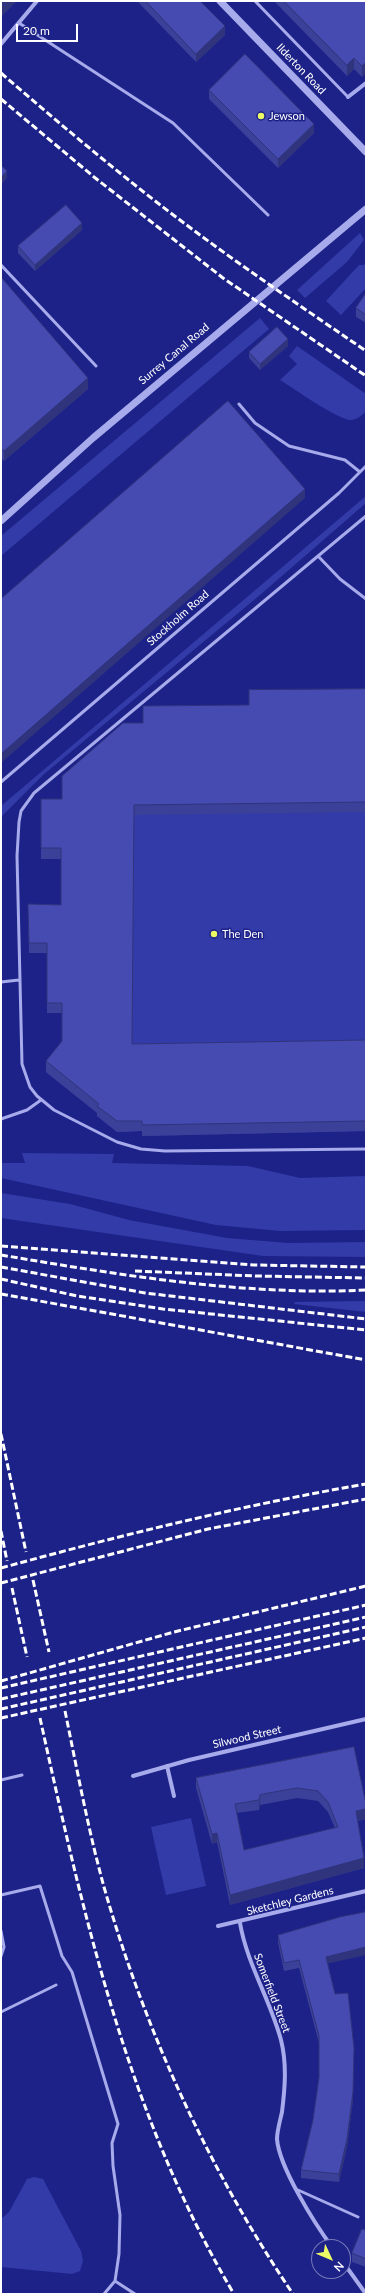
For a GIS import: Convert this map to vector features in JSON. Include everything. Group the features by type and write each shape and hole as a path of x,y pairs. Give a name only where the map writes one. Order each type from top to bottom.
{"street":[{"path":"1,44 37,1"},
{"name":"Ilderton Road","path":"220,1 366,152"},
{"path":"348,97 366,83"},
{"name":"Surrey Canal Road","path":"1,521 99,432 366,209"},
{"name":"Silwood Street","path":"133,1776 167,1766 366,1719"},
{"path":"167,1766 174,1796"},
{"name":"Sketchley Gardens","path":"218,1926 240,1923 366,1891"},
{"name":"Somerfield Street","path":"240,1923 244,1945 270,2006 281,2041 286,2086 277,2139 280,2156 327,2239"},
{"path":"351,2273 366,2294"}],"lane":[{"path":"255,1 348,97"},
{"path":"19,23 173,123 268,215"},
{"path":"1,265 96,366"},
{"path":"239,404 256,423 289,446 345,460 360,472"},
{"name":"Stockholm Road","path":"1,782 339,493 366,466"},
{"path":"366,516 26,802 21,811 18,829 19,980 22,1064 30,1087 41,1100 54,1110 104,1137 141,1149 165,1151 366,1149"},
{"path":"318,556 340,579 366,599"},
{"path":"1,982 19,980"},
{"path":"1,1119 27,1110 41,1100"},
{"path":"1,1780 22,1775"},
{"path":"1,1895 40,1886 62,1956 72,1972 118,2124 112,2143 113,2166 120,2215 119,2254 115,2281 104,2294"},
{"path":"1,1931 4,1947 1,1956"},
{"path":"1,2012 56,1985"},
{"path":"298,2190 358,2216"},
{"path":"115,2281 134,2294"}],"shaded area":[{"path":"360,233 364,240 347,262 305,298 297,290"},
{"path":"366,262 366,288 341,315 326,301 359,265 364,265"},
{"path":"260,318 269,329 1,556 1,536"},
{"path":"297,346 366,394 366,411 354,419 350,420 344,418 326,409 280,380 297,364 289,356"},
{"path":"366,496 366,503 260,595 43,775 1,817 1,806"},
{"name":"The Den","path":"366,699 366,1131 142,1136 142,1131 117,1132 97,1116 109,1102 81,1100 46,1072 55,1060 62,1060 61,859 41,859 41,809 62,809 62,787 143,733 143,717 249,716 249,700"},
{"path":"22,1153 114,1154 112,1163 248,1166 300,1178 366,1176 366,1230 280,1231 216,1225 1,1178 1,1163 25,1163"},
{"path":"1,1193 70,1204 129,1220 227,1238 288,1243 366,1242 366,1257 263,1256 1,1218"},
{"path":"366,1301 366,1312 294,1304 295,1302"},
{"path":"191,1818 206,1886 166,1895 151,1827"},
{"path":"34,2177 43,2179 81,2251 83,2261 80,2271 72,2274 1,2267 1,2219 9,2212 27,2179"}],"building":[{"path":"146,1 200,1 225,26 196,54"},
{"path":"284,1 366,1 366,62 362,66 354,58 347,65"},
{"name":"Jewson","path":"245,54 314,124 278,159 209,90"},
{"path":"1,165 7,171 1,178"},
{"path":"66,205 82,223 35,265 18,246"},
{"path":"1,277 88,378 4,451 1,448"},
{"path":"366,293 366,315 356,308"},
{"path":"277,327 288,339 260,364 249,352"},
{"path":"228,401 305,489 1,754 1,599"},
{"path":"366,689 366,802 134,805 132,1044 366,1040 366,1121 142,1125 142,1121 117,1121 97,1106 99,1104 46,1061 62,1041 62,1003 47,1003 47,943 29,943 28,904 61,905 61,848 41,848 41,799 62,799 62,776 123,723 143,723 143,706 249,705 249,690"},
{"path":"354,1747 366,1804 366,1809 356,1811 364,1858 230,1895 217,1833 212,1834 196,1778","holes":["297,1788 318,1791 328,1802 338,1827 244,1850 235,1804 259,1800 260,1795"]},
{"path":"366,1912 366,1947 326,1957 335,1994 348,1993 354,2048 353,2092 347,2139 339,2174 301,2170 313,2120 319,2078 319,2036 299,1960 284,1963 278,1935 340,1917"},
{"path":"362,2229 366,2230 366,2259 352,2253"}],"railway":[{"path":"1,73 99,156 184,223 261,279 366,351"},
{"path":"1,99 94,177 223,278 366,376"},
{"path":"1,1246 254,1265 366,1267"},
{"path":"1,1255 91,1270 229,1287 320,1291 366,1290"},
{"path":"1,1267 145,1293 366,1319"},
{"path":"135,1271 255,1276 366,1278"},
{"path":"1,1279 77,1296 163,1309 366,1330"},
{"path":"1,1294 366,1360"},
{"path":"1,1434 26,1552"},
{"path":"1,1568 228,1511 366,1484"},
{"path":"1,1583 208,1529 366,1499"},
{"path":"1,1531 7,1561"},
{"path":"33,1580 49,1652"},
{"path":"1,1681 174,1632 366,1586"},
{"path":"12,1588 27,1657"},
{"path":"1,1688 366,1605"},
{"path":"1,1699 366,1617"},
{"path":"1,1709 366,1627"},
{"path":"1,1718 366,1638"},
{"path":"65,1711 98,1865 120,1941 139,1994 182,2098 207,2149 262,2247 293,2294"},
{"path":"40,1718 74,1867 93,1941 114,2014 138,2086 165,2157 197,2226 234,2294"}],"place":[{"name":"Jewson","path":"261,116"},
{"name":"The Den","path":"214,934"}]}
